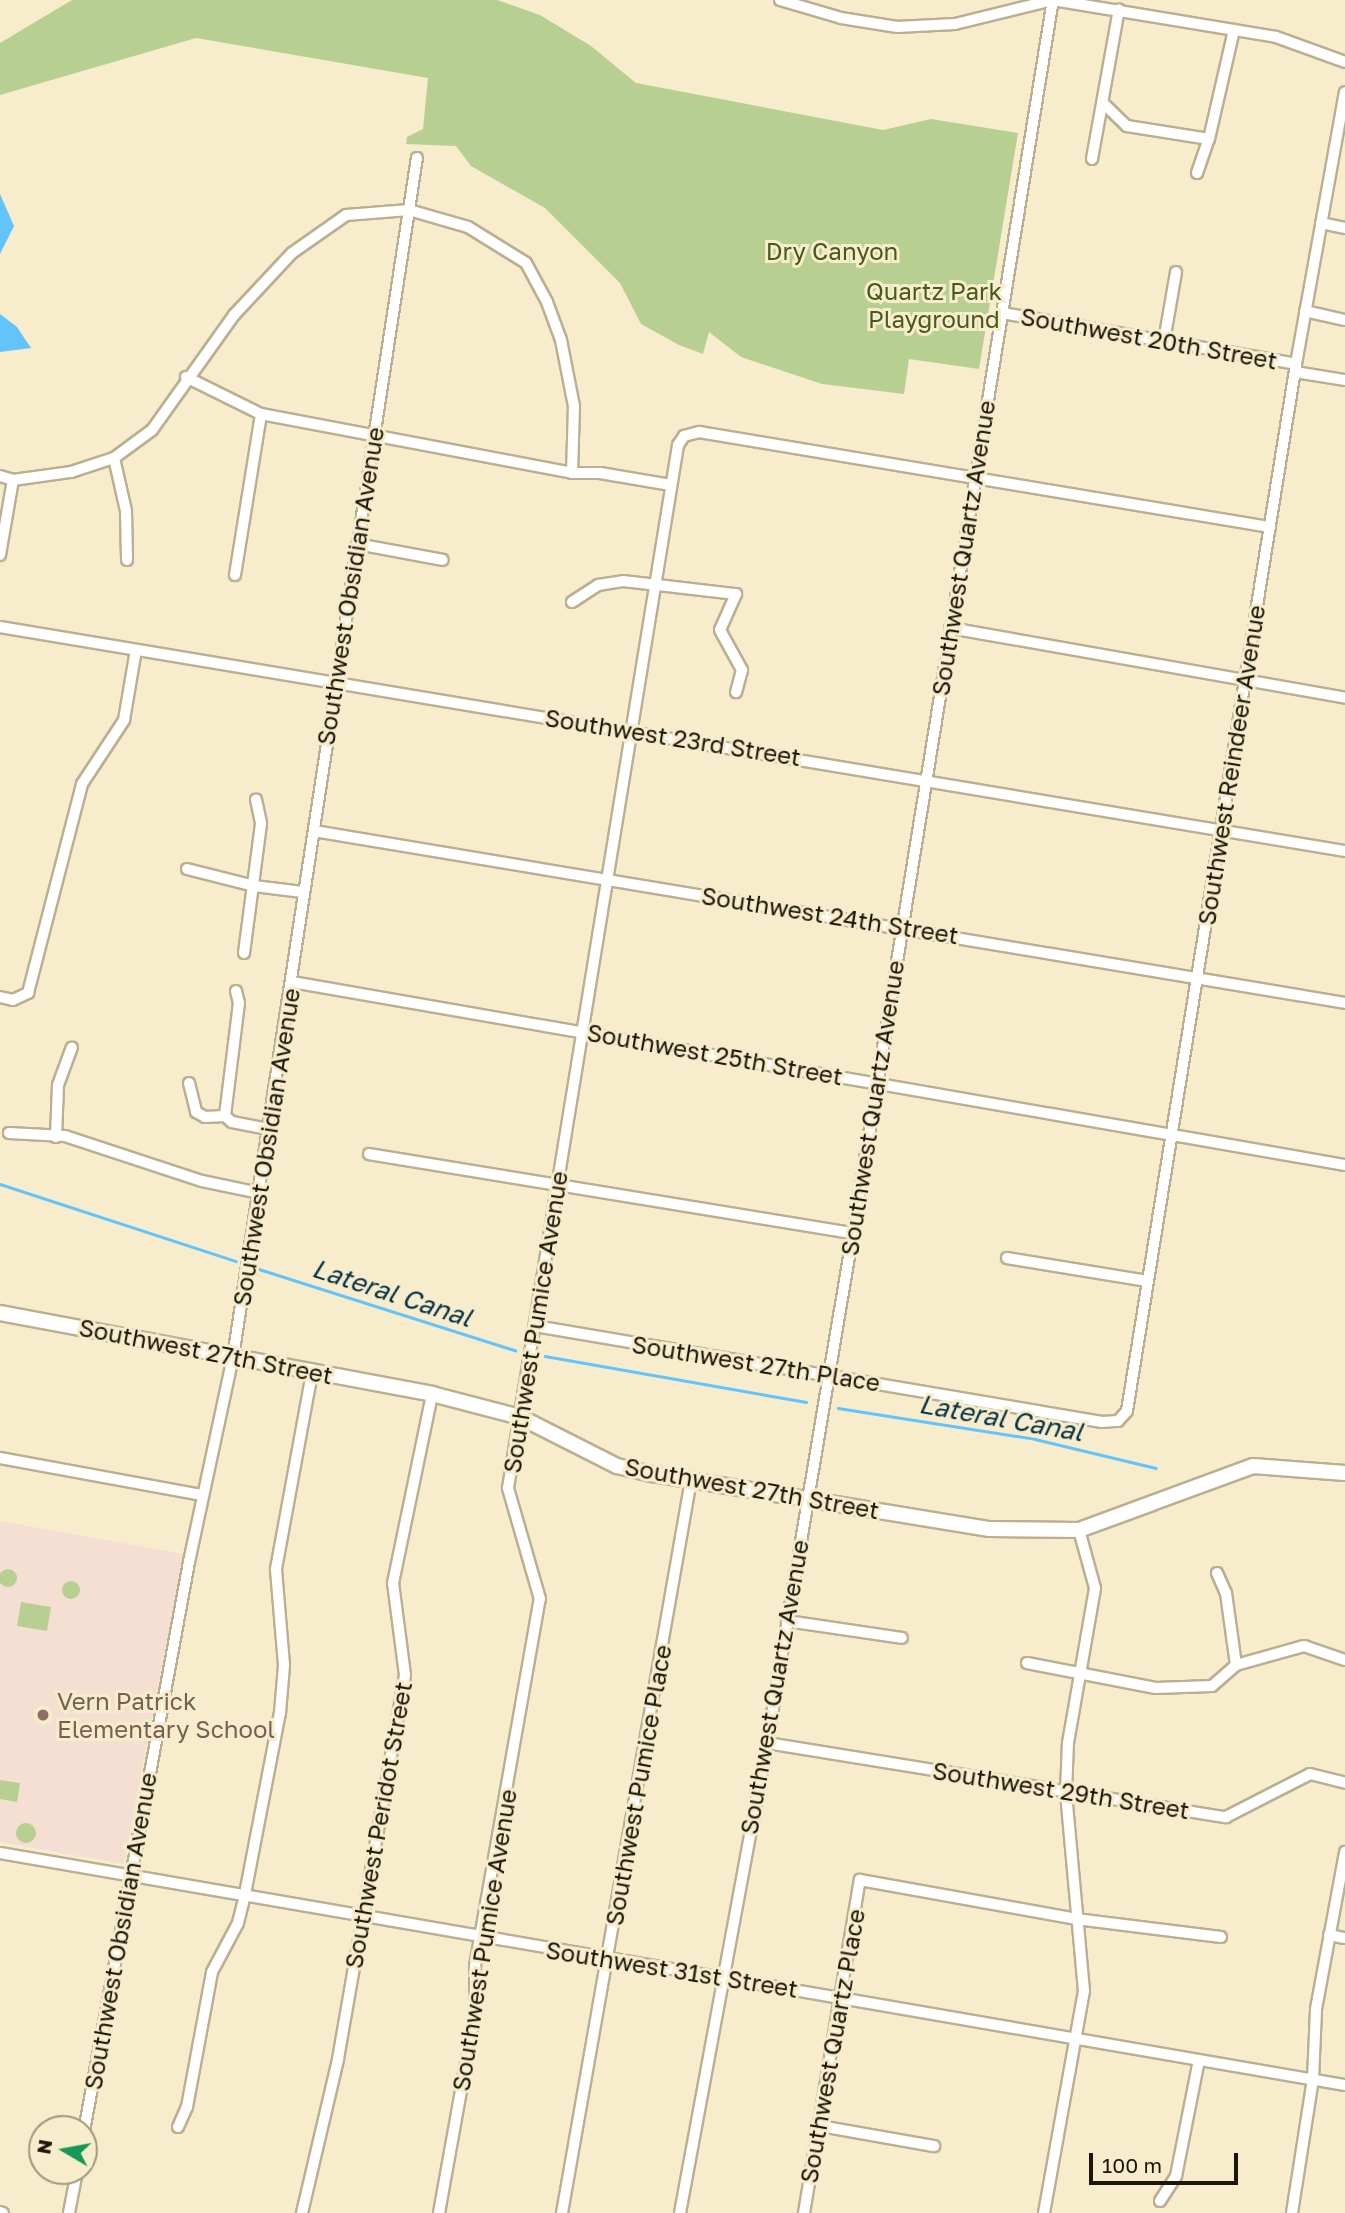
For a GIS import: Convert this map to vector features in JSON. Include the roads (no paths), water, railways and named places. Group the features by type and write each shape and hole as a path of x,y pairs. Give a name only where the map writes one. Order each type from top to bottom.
{"main road":[{"name":"Southwest 27th Street","path":"0,1313 432,1394 520,1417 617,1466 990,1529 1079,1530 1254,1466 1345,1473"}],"street":[{"path":"780,0 841,18 897,27 956,24 1053,0 1276,37 1345,62"},
{"name":"Southwest Quartz Avenue","path":"680,2213 722,1974 767,1743 805,1499 853,1233 1053,0"},
{"path":"1092,159 1119,9"},
{"path":"1196,173 1209,139 1234,30"},
{"name":"Southwest Reindeer Avenue","path":"1102,1422 1118,1421 1126,1411 1295,368 1345,92"},
{"path":"1104,104 1127,126 1209,139"},
{"name":"Southwest Obsidian Avenue","path":"87,2115 129,1875 202,1495 233,1357 292,982 371,434 417,158"},
{"path":"0,476 13,480 71,472 114,458 152,430 186,377 234,315 292,253 345,215 409,210 468,227 526,263 561,340 574,405 572,473"},
{"path":"1321,223 1345,228"},
{"path":"1164,341 1176,272"},
{"path":"1305,311 1345,320"},
{"name":"Southwest 20th Street","path":"1002,313 1164,341 1345,380"},
{"path":"186,377 261,414 572,473 600,473 671,485"},
{"path":"235,575 261,414"},
{"name":"Southwest Pumice Avenue","path":"439,2213 475,2013 480,1939 540,1599 509,1488 678,445 691,433 974,475"},
{"path":"114,458 126,511 127,560"},
{"path":"974,475 1270,527"},
{"path":"0,555 13,480"},
{"path":"357,544 443,560"},
{"path":"572,602 598,585 624,581 736,594 720,630 742,670 736,692"},
{"name":"Southwest 23rd Street","path":"0,627 1345,850"},
{"path":"950,628 1345,698"},
{"path":"0,997 13,1000 28,993 82,784 124,720 136,650"},
{"path":"244,953 261,823 256,800"},
{"name":"Southwest 24th Street","path":"314,831 1345,1003"},
{"path":"187,869 254,886 303,892"},
{"name":"Southwest 25th Street","path":"292,982 1345,1165"},
{"path":"225,1116 239,1003 236,991"},
{"path":"56,1137 58,1085 72,1048"},
{"path":"189,1083 197,1112 205,1117 225,1116 232,1122 269,1129"},
{"path":"9,1133 56,1137 100,1145 202,1181 259,1193"},
{"path":"369,1154 558,1182 853,1233"},
{"path":"1007,1258 1147,1281"},
{"name":"Southwest 27th Place","path":"535,1326 1102,1422"},
{"path":"178,2127 187,2107 212,1972 238,1923 280,1713 284,1665 276,1569 313,1372"},
{"name":"Southwest Peridot Street","path":"302,2213 338,2059 405,1675 393,1583 432,1394"},
{"path":"0,1458 202,1495"},
{"name":"Southwest Pumice Place","path":"562,2213 691,1480"},
{"path":"1044,2213 1084,1991 1066,1792 1068,1743 1095,1588 1079,1530"},
{"path":"1217,1573 1226,1593 1237,1665"},
{"path":"787,1621 902,1638"},
{"path":"1027,1663 1156,1688 1212,1686 1237,1665 1304,1646 1345,1660"},
{"name":"Southwest 29th Street","path":"767,1743 1226,1817 1310,1773 1345,1783"},
{"path":"1292,2213 1313,2079 1316,2009 1345,1852"},
{"name":"Southwest 31st Street","path":"0,1853 363,1915 480,1939 722,1974 1074,2040 1345,2085"},
{"name":"Southwest Quartz Place","path":"804,2213 860,1880 1076,1919"},
{"path":"1076,1919 1221,1937"},
{"path":"1329,1936 1345,1938"},
{"path":"1160,2201 1175,2176 1199,2060"},
{"path":"820,2126 934,2146"},
{"path":"69,2213 74,2185"}],"water":[{"path":"0,194 14,226 0,254"},
{"path":"0,314 17,327 31,348 0,352"}],"waterway":[{"name":"Lateral Canal","path":"0,1184 236,1261"},
{"name":"Lateral Canal","path":"259,1269 515,1350"},
{"name":"Lateral Canal","path":"545,1356 806,1402"},
{"name":"Lateral Canal","path":"838,1408 1035,1439 1156,1468"}],"place":[{"name":"Vern Patrick Elementary School","path":"43,1715"}],"park label":[{"name":"Dry Canyon","path":"832,251"},
{"name":"Quartz Park Playground","path":"934,305"}]}
